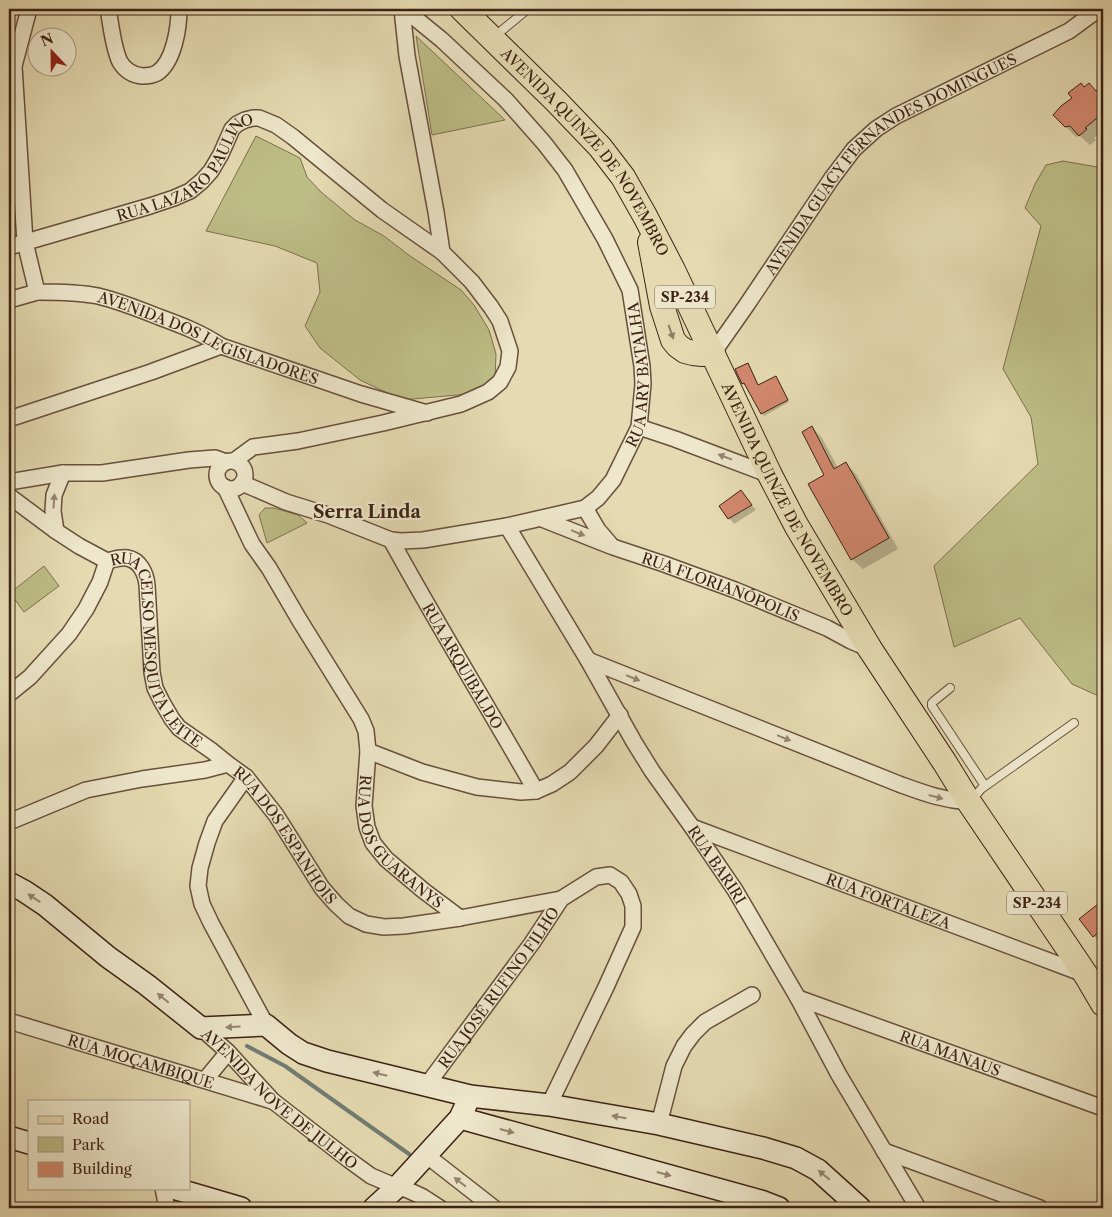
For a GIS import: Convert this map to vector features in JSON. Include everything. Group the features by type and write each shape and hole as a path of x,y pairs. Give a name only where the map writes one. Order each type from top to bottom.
{"main road":[{"name":"AVENIDA QUINZE DE NOVEMBRO","path":"462,9 556,101 600,147 623,177 645,216 662,306 673,340 678,346 692,354 713,353 770,475 796,525 870,649 942,739 1103,1004"},
{"name":"AVENIDA NOVE DE JULHO","path":"9,883 45,905 108,957 201,1028"},
{"path":"201,1028 266,1025 289,1044 303,1052 327,1061 470,1096 549,1105 659,1124 763,1148 796,1158 818,1170 860,1208"},
{"path":"374,1208 397,1187 460,1118 470,1096"},
{"path":"460,1118 761,1201 779,1208"},
{"path":"9,1137 28,1144"},
{"path":"181,1190 241,1208"}],"street":[{"path":"29,9 11,70 25,242 37,292"},
{"path":"108,9 113,39 120,61 127,70 136,76 148,76 157,73 165,64 171,54 179,20 179,9"},
{"path":"403,9 406,56 442,252"},
{"name":"RUA ARY BATALHA","path":"403,9 442,40 506,100 538,136 565,170 592,216 630,290 642,366 643,384 638,427 613,480 598,498 585,508"},
{"name":"AVENIDA GUACY FERNANDES DOMINGUES","path":"713,353 832,178 854,149 896,116 1069,31 1099,9"},
{"name":"RUA LAZARO PAULINO","path":"9,247 150,206 190,190 211,171 237,124 244,120 259,118 276,125 293,137 382,210 442,252 472,282 500,321 510,351 508,366 500,382 488,392 461,404 383,424 254,447 234,475"},
{"name":"AVENIDA DOS LEGISLADORES","path":"9,300 37,292 66,292 97,296 128,305 192,330 222,346 361,394 428,413"},
{"path":"9,419 222,346"},
{"path":"638,427 770,475"},
{"path":"9,482 63,473 102,473 215,458 234,475 280,499 328,515 391,540 423,540 542,519 585,508 598,530 613,547"},
{"path":"56,531 53,511 54,495 63,473"},
{"name":"RUA DOS GUARANYS","path":"234,475 245,530 252,544 270,568 361,719 366,731 368,751 364,806 367,827 373,843 386,859 460,918"},
{"name":"RUA CELSO MESQUITA LEITE","path":"9,496 56,531 106,562 126,558 134,561 142,568 147,586 152,672 162,702 180,728 212,750 228,764"},
{"name":"RUA FLORIANÓPOLIS","path":"542,519 613,547 735,590 828,628 870,649"},
{"name":"RUA BARIRI","path":"506,526 588,660 652,771 735,890 798,998 839,1075 918,1208"},
{"name":"RUA ARQUIBALDO","path":"391,540 431,613 536,791"},
{"path":"9,694 35,672 69,634 86,609 100,582 106,562"},
{"path":"828,628 855,623"},
{"path":"588,660 933,797 951,801 977,794"},
{"path":"368,751 422,772 477,787 521,792 536,791 552,784 570,772 596,746 620,715"},
{"name":"RUA DOS ESPANHOIS","path":"9,822 86,790 142,779 205,770 228,764 246,777 276,814 322,888 349,916 366,924 384,927 404,926 460,918 561,899"},
{"path":"246,777 216,822 207,843 200,868 198,886 202,904 211,923 266,1025"},
{"name":"RUA FORTALEZA","path":"692,826 1086,975"},
{"name":"RUA JOSÉ RUFINO FILHO","path":"427,1085 532,943 561,899 596,877 610,875 621,882 629,894 633,906 634,927 549,1105"},
{"path":"659,1124 674,1066 684,1046 705,1022 752,996"},
{"name":"RUA MANAUS","path":"798,998 1103,1108"},
{"name":"RUA MOÇAMBIQUE","path":"9,1021 273,1101"},
{"name":"AVENIDA NOVE DE JULHO","path":"201,1028 228,1052 273,1101 371,1176 408,1190 440,1208"},
{"path":"205,1080 228,1052"},
{"path":"884,1151 1040,1208"},
{"path":"426,1155 494,1208"},
{"path":"163,1190 167,1208"}],"lane":[{"path":"492,38 528,9"},
{"path":"942,739 932,703 950,688"},
{"path":"977,794 1074,723"}],"green space":[{"path":"416,36 505,120 432,135"},
{"path":"256,136 300,158 307,177 321,192 355,220 384,236 461,290 474,305 489,330 496,354 495,380 468,394 402,400 360,380 320,348 305,326 320,292 317,263 275,246 206,231"},
{"path":"1063,161 1103,168 1103,698 1072,684 1020,618 954,647 934,566 1038,464 1031,417 1003,369 1041,226 1025,208 1035,184 1046,165"},
{"path":"265,508 274,508 298,515 307,523 267,543 259,515"},
{"path":"44,566 59,586 24,612 10,593"}],"building":[{"path":"1081,83 1084,87 1089,83 1096,91 1103,85 1103,113 1085,128 1087,129 1079,136 1070,126 1065,127 1053,115 1072,98 1068,93"},
{"path":"748,363 758,385 776,376 788,400 761,414 735,369"},
{"path":"812,426 834,469 846,462 889,538 851,560 808,484 824,475 802,432"},
{"path":"741,490 752,505 728,519 719,506"},
{"path":"1103,900 1103,928 1093,937 1079,919"}],"waterway":[{"path":"247,1046 285,1066 409,1154"}],"district":[{"name":"Serra Linda","path":"367,512"}]}
